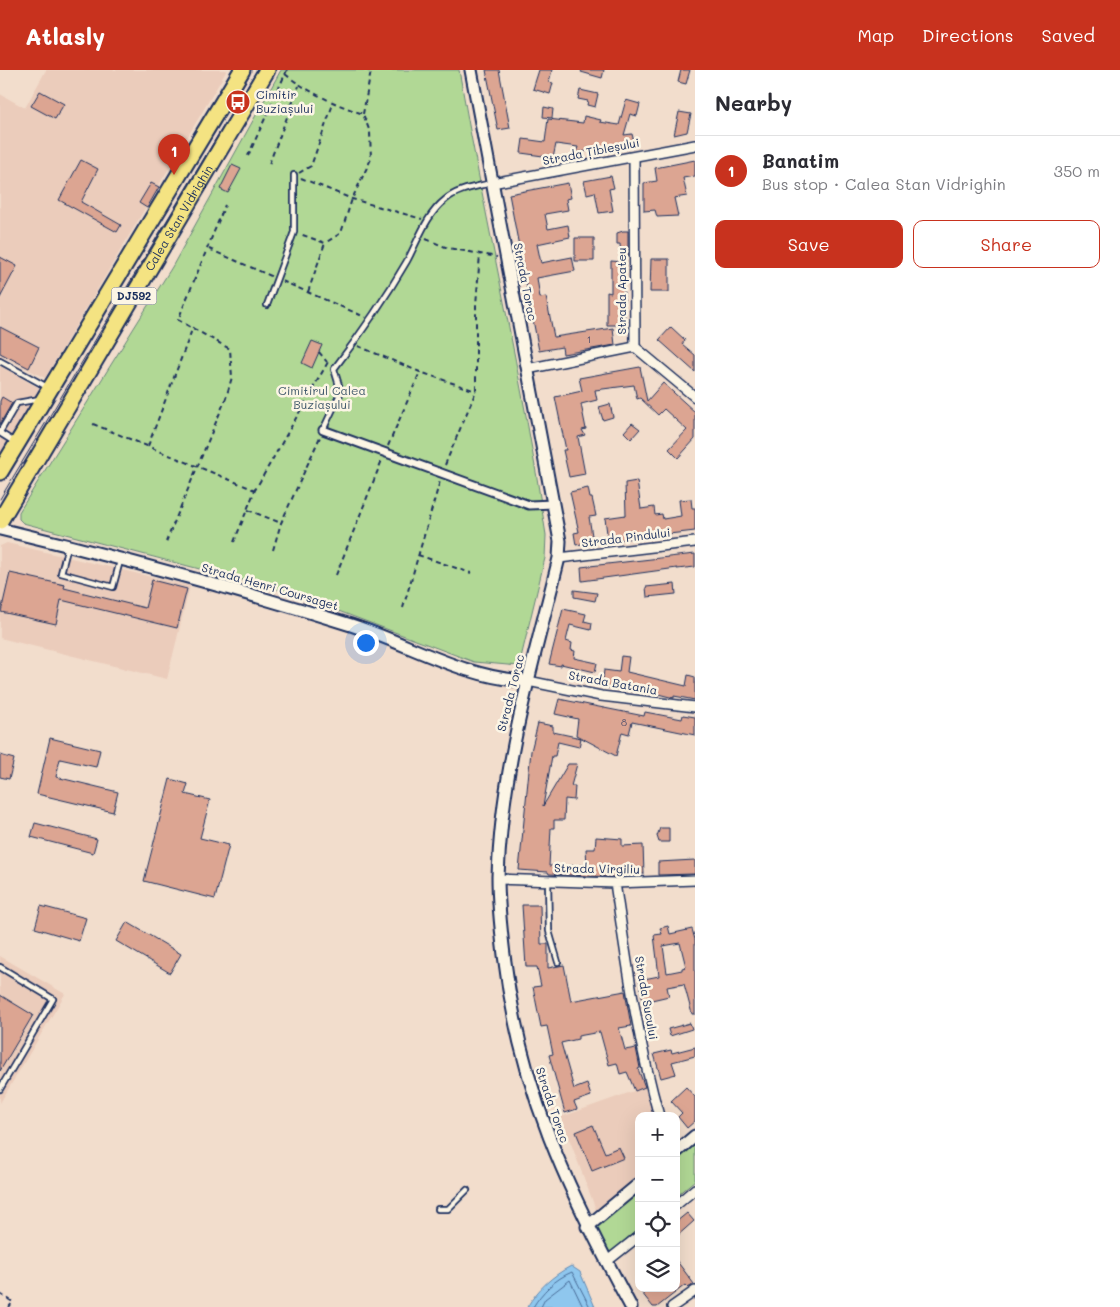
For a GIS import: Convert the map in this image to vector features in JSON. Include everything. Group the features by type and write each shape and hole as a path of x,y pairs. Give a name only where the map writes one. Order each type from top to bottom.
{"main road":[{"name":"Calea Stan Vidrighin","path":"0,472 242,70"},
{"name":"Calea Stan Vidrighin","path":"0,521 267,70"}],"street":[{"name":"Strada Torac","path":"471,70 560,541 559,558 514,740 504,811 498,879 508,989 528,1078 544,1128 587,1227 630,1307"},
{"name":"Strada Țibleșului","path":"492,183 695,145"},
{"name":"Strada Apateu","path":"634,157 635,347 695,397"},
{"path":"527,369 635,347"},
{"path":"323,430 529,505 554,504"},
{"name":"Strada Henri Coursaget","path":"0,529 120,559 288,605 362,628 459,668 528,681"},
{"name":"Strada Pindului","path":"559,558 695,542"},
{"name":"Strada Batania","path":"528,681 601,696 695,707"},
{"name":"Strada Virgiliu","path":"498,879 615,883 695,882"},
{"name":"Strada Sucului","path":"615,883 632,999 646,1068 658,1112"},
{"path":"680,1149 695,1136"},
{"path":"680,1202 695,1189"},
{"path":"587,1227 635,1190"},
{"path":"606,1262 635,1239"},
{"path":"672,1307 695,1291"}],"lane":[{"path":"267,305 294,232 294,175"},
{"path":"323,430 341,392 334,369 370,320 428,221 443,201 451,195 492,183"},
{"path":"0,361 47,394"},
{"path":"17,444 0,432 17,403 47,394"},
{"path":"68,546 61,573 113,587 120,559"},
{"path":"548,881 549,931 558,962"},
{"path":"0,967 52,999 0,1089"},
{"path":"438,1209 448,1209 467,1190"}],"path":[{"path":"248,156 287,70"},
{"path":"308,292 325,243 341,233 352,199 371,159 370,132 363,114 371,71 367,70"},
{"path":"285,74 299,86 333,103 363,114"},
{"path":"269,164 299,86"},
{"path":"294,175 311,166 333,103"},
{"path":"294,175 352,199 428,221"},
{"path":"166,542 196,466 226,398 232,377 230,349 178,320 209,249 225,205"},
{"path":"294,232 325,243"},
{"path":"420,236 448,248 495,257 506,256"},
{"path":"209,249 370,320"},
{"path":"403,608 442,472 476,391 476,304 480,254"},
{"path":"148,446 193,327"},
{"path":"353,344 420,372 476,391"},
{"path":"319,352 334,369"},
{"path":"234,542 255,490 328,362"},
{"path":"336,575 385,452 420,372"},
{"path":"93,424 255,490"},
{"path":"273,550 281,523 323,430"},
{"path":"248,510 281,523"},
{"path":"418,555 471,573"},
{"path":"0,1294 13,1302 9,1307"}],"shaded area":[{"path":"46,70 227,70 45,378 0,355 0,94 25,108"},
{"path":"0,366 39,388 0,459"},
{"path":"7,543 190,586 167,679 0,638 0,546"},
{"path":"0,956 65,994 0,1103"},
{"path":"645,1087 654,1112 635,1112 635,1177 596,1210 561,1117"}],"green space":[{"name":"Cimitirul Calea Buziașului","path":"281,70 459,70 526,418 546,535 545,558 519,666 474,662 288,592 23,523 19,519 19,512 172,267"},
{"path":"695,1144 695,1180 680,1193 680,1157"},
{"path":"635,1194 635,1231 609,1254 593,1229"}],"water":[{"path":"571,1266 580,1272 595,1307 527,1307 546,1284"}],"building":[{"path":"486,70 499,70 510,128 498,130"},
{"path":"539,70 552,70 549,82 553,83 550,94 533,89"},
{"path":"582,70 604,70 602,78 581,72"},
{"path":"681,70 690,70 686,84 678,82"},
{"path":"580,90 598,94 595,107 587,105 588,101 578,99"},
{"path":"40,91 64,104 55,119 31,106"},
{"path":"626,100 640,104 637,116 630,114 624,135 632,134 634,142 576,153 578,147 556,144 553,158 543,159 543,156 521,153 523,139 545,142 548,119 583,123 584,116 601,120 600,122 619,125"},
{"path":"544,107 553,109 552,118 543,117"},
{"path":"679,112 691,114 687,132 674,135"},
{"path":"81,160 98,169 81,202 121,225 117,232 59,200"},
{"path":"695,160 695,176 683,178 687,196 674,198 678,216 657,217 655,210 644,211 644,183 657,181 655,168"},
{"path":"232,165 241,169 228,193 220,189"},
{"path":"611,176 614,188 609,189 613,211 599,213 595,192 587,194 584,181"},
{"path":"151,183 159,187 147,208 139,203"},
{"path":"568,183 571,198 566,199 568,210 545,214 548,229 568,225 570,237 537,244 541,263 572,257 575,271 537,278 540,298 546,297 554,337 613,328 615,345 563,354 562,347 539,351 509,194"},
{"path":"628,231 628,256 621,257 620,244 617,244 617,233"},
{"path":"575,238 594,238 594,261 575,261"},
{"path":"0,257 17,266 0,298"},
{"path":"651,259 669,259 669,292 650,292"},
{"path":"611,261 623,262 625,325 607,325 607,292 611,293"},
{"path":"0,327 39,347 29,368 0,353"},
{"path":"671,327 685,340 682,344 695,355 695,372 659,340"},
{"path":"312,341 322,345 312,368 302,363"},
{"path":"640,367 647,401 663,383 695,412 695,439 678,458 669,449 687,430 664,409 658,415 640,398 637,399 634,385 595,390 597,400 581,404 586,429 582,430 585,435 578,437 585,474 569,477 563,450 566,450 555,397 582,391 579,378"},
{"path":"2,397 12,403 0,424 0,401"},
{"path":"610,404 613,417 603,420 599,407"},
{"path":"632,423 640,429 631,439 624,432"},
{"path":"637,481 641,509 654,507 655,515 662,514 663,519 681,516 679,500 691,499 692,508 695,508 695,531 608,541 605,518 626,515 625,483"},
{"path":"588,488 596,516 589,517 593,542 576,545 574,533 579,532 570,492"},
{"path":"695,554 695,567 582,581 581,567"},
{"path":"10,573 65,585 64,588 145,608 152,580 187,589 177,628 61,600 56,624 1,612"},
{"path":"675,584 676,594 647,597 646,587"},
{"path":"574,590 597,593 595,601 574,597"},
{"path":"563,609 586,614 584,621 592,623 591,630 570,625 566,641 572,643 571,650 575,651 574,658 597,663 595,672 561,664 561,666 549,664"},
{"path":"621,656 629,657 627,672 686,686 688,675 695,677 695,700 674,696 674,698 638,689 638,692 602,687 604,670 619,672"},
{"path":"559,699 644,716 645,712 682,719 683,715 695,717 695,735 632,722 629,734 622,732 616,756 576,735 578,719 555,714"},
{"path":"538,723 553,726 553,732 581,738 579,747 558,742 555,756 552,756 543,806 568,764 577,764 571,786 575,786 574,800 565,799 564,820 554,820 554,828 551,828 549,866 587,865 586,849 595,849 596,837 622,839 622,846 643,845 644,874 610,877 549,874 548,872 519,870 531,751"},
{"path":"50,738 100,750 96,767 60,759 56,777 118,792 113,812 37,794"},
{"path":"0,755 14,759 9,779 0,777"},
{"path":"170,779 188,784 185,794 210,800 200,838 229,845 215,899 144,881"},
{"path":"35,823 97,839 93,853 31,837"},
{"path":"660,828 669,828 669,842 659,842 657,836"},
{"path":"695,860 695,874 658,875 658,862"},
{"path":"522,905 540,905 541,944 548,944 548,968 564,965 571,1001 625,991 631,1026 619,1028 625,1050 636,1048 640,1068 638,1069 645,1087 635,1091 627,1072 620,1074 617,1063 609,1065 600,1032 578,1036 578,1039 561,1043 574,1089 587,1084 591,1096 574,1102 577,1109 565,1113 549,1055 553,1054 547,1026 541,1027 533,987 541,986 537,967 526,967"},
{"path":"41,906 86,918 79,941 35,928"},
{"path":"127,922 181,954 170,973 116,941"},
{"path":"668,926 670,934 692,929 695,940 695,1014 692,1014 684,984 667,987 669,996 643,1002 639,980 659,976 654,935 662,934 660,928","holes":["680,943 686,967 682,968 682,970 667,973 663,946"]},
{"path":"0,995 33,1015 0,1071"},
{"path":"690,1023 692,1029 670,1036 668,1029"},
{"path":"695,1047 695,1056 672,1062 676,1074 661,1078 654,1054 671,1050 672,1053"},
{"path":"686,1087 695,1097 695,1121 687,1128 680,1119 682,1113 671,1101"},
{"path":"593,1125 605,1153 619,1147 624,1158 592,1171 576,1132"},
{"path":"687,1213 694,1221 680,1233 680,1219"},
{"path":"680,1265 694,1284 688,1288 685,1285 680,1289"},
{"path":"641,1292 676,1292 657,1307 653,1307"}],"tram line":[{"path":"0,499 257,70"}],"place":[{"name":"Cimitir Buziașului","path":"238,102"},
{"name":"Banatim","path":"174,175"}]}
